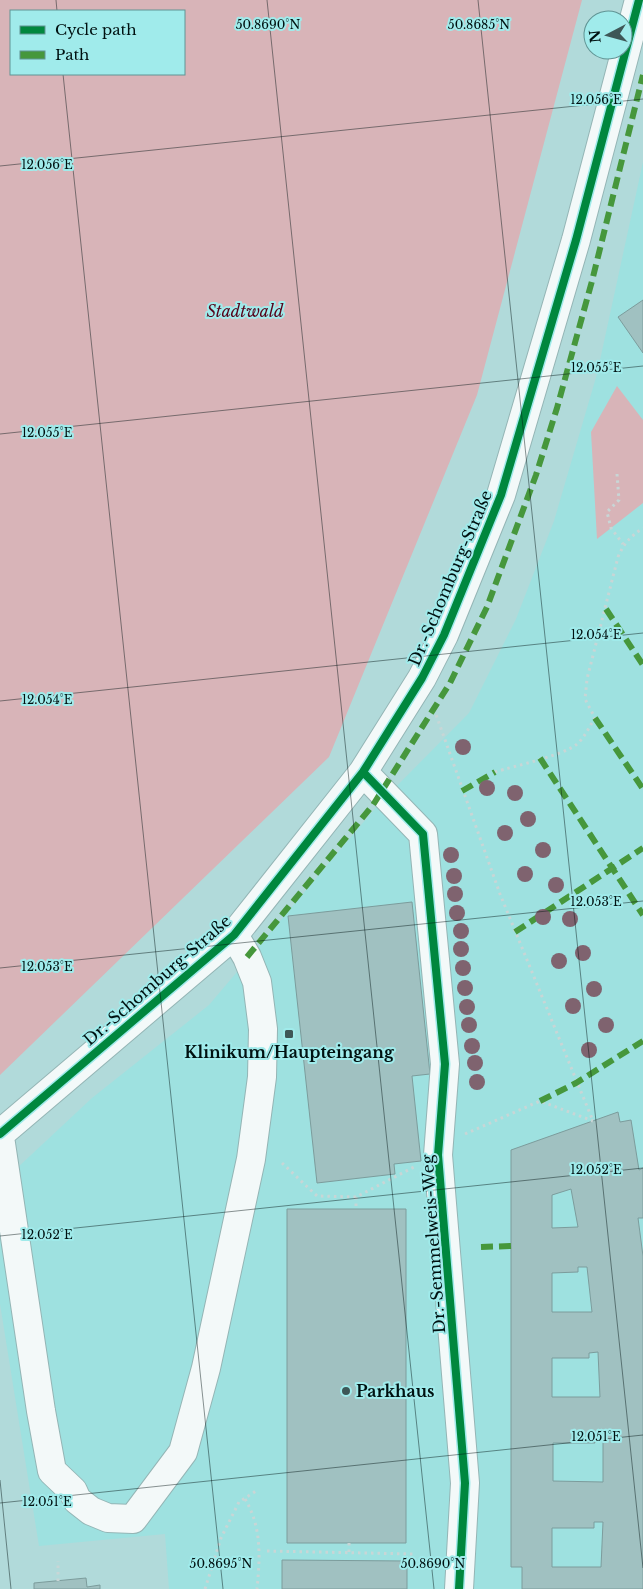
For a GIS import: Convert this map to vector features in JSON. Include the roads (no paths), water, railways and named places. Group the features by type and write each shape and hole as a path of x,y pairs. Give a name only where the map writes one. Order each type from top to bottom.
{"street":[{"name":"Dr.-Schomburg-Straße","path":"0,1136 234,935 363,772 422,678 444,635 501,495 576,240 638,0"},
{"name":"Dr.-Semmelweis-Weg","path":"363,772 423,834 445,1064 438,1154 465,1483 460,1589"},
{"path":"0,1136 40,1411 52,1471 73,1491 77,1500 91,1511 108,1518 133,1519 182,1452 206,1368 252,1159 262,1077 263,1029 257,982 247,957 234,935"}],"place":[{"name":"Klinikum/Haupteingang","path":"289,1034"},
{"name":"Parkhaus","path":"346,1391"}],"park label":[{"name":"Stadtwald","path":"245,311"}]}
